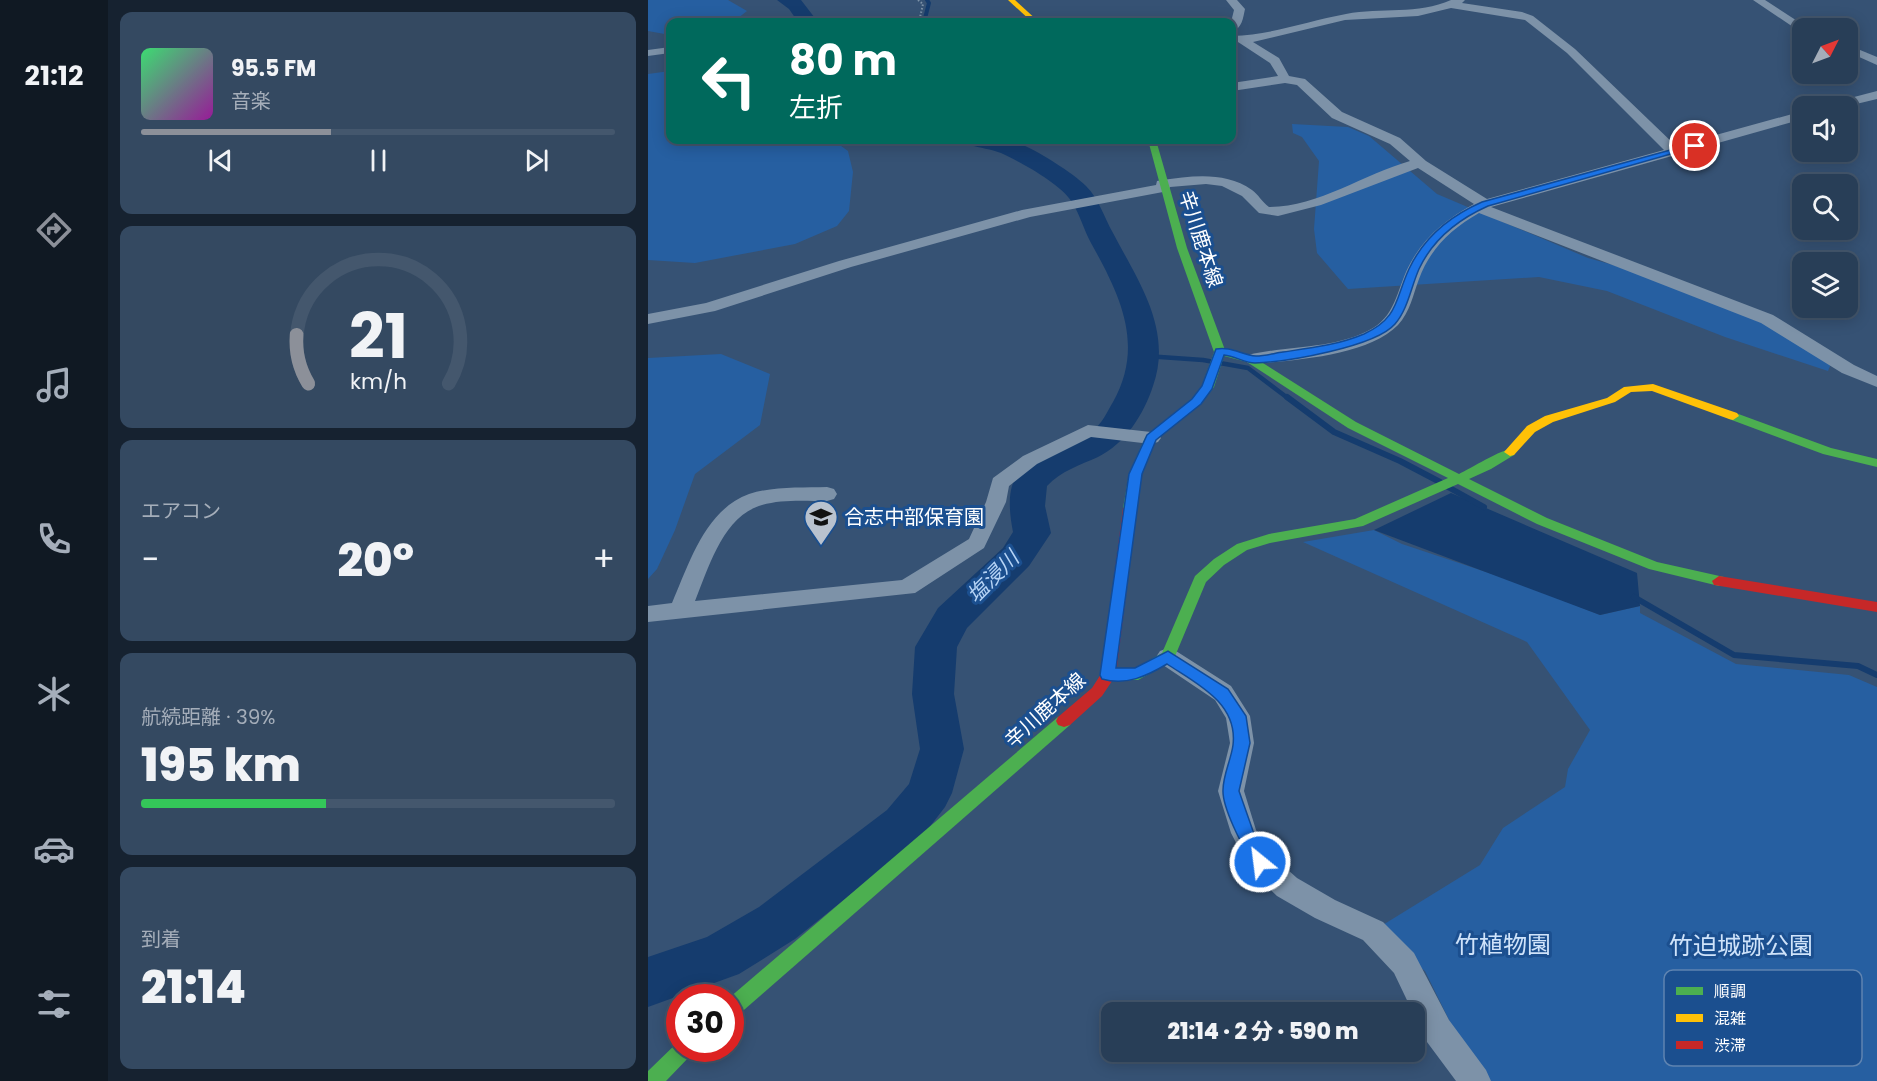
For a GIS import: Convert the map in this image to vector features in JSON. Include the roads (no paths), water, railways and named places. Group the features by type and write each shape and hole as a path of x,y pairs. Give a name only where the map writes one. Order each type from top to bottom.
{"street":[{"path":"1011,0 1031,18"},
{"path":"1231,0 1240,9 1236,24"},
{"path":"1758,0 1792,22"},
{"path":"1236,39 1278,35 1346,17 1408,13 1456,2 1522,15 1571,51 1673,152"},
{"path":"1236,39 1275,61 1285,79"},
{"path":"648,53 666,51"},
{"path":"1858,52 1877,61"},
{"path":"1236,86 1285,79 1301,82 1337,115 1395,141 1421,164 1482,206 1550,238 1636,267 1769,321 1806,340 1841,366 1877,382"},
{"path":"1858,100 1877,95"},
{"path":"1254,360 1337,348 1368,336 1390,323 1401,306 1415,268 1436,236 1454,221 1482,206 1792,118"},
{"name":"辛川鹿本線","path":"744,997 1097,692 1108,675 1136,474 1151,438 1197,401 1208,387 1218,359 1163,186 1153,144"},
{"path":"648,319 709,307 862,259 1027,213 1194,179 1221,181 1249,194 1265,211 1275,212 1322,199 1411,165 1421,164"},
{"path":"1218,359 1235,353 1254,360 1316,404 1355,427 1456,479 1596,544 1655,566 1762,588 1877,607"},
{"path":"1108,675 1138,674 1168,657 1200,579 1219,562 1242,547 1269,539 1358,523 1487,465 1515,449 1531,429 1549,419 1611,400 1628,389 1653,387 1827,451 1877,463"},
{"path":"648,614 907,587 977,543 996,502 1000,483 1030,460 1088,431 1151,438"},
{"path":"680,611 720,524 735,509 756,499 827,494"},
{"path":"1168,657 1223,693 1238,716 1242,743 1231,791 1245,833 1260,862 1287,887 1325,909 1373,931 1404,963 1438,1031 1475,1081"},
{"path":"652,1081 670,1062"}],"waterway":[{"name":"塩浸川","path":"787,0 796,5 805,18"},
{"path":"925,18 929,3 927,0"},
{"name":"塩浸川","path":"648,982 721,957 777,923 904,824 929,793 942,749 933,694 936,647 952,618 1016,557 1032,533 1027,499 1033,480 1048,466 1094,445 1107,436 1118,422 1137,388 1143,366 1144,345 1135,302 1084,201 1076,190 1058,177 1009,148 997,144"},
{"path":"1146,356 1203,360 1248,368 1289,399"},
{"path":"1287,397 1334,432 1400,461 1440,482"},
{"path":"1448,487 1484,507"},
{"path":"1634,597 1734,655 1858,666 1877,675"}],"place":[{"name":"合志中部保育園","path":"821,546"}],"park label":[{"name":"竹植物園","path":"1503,945"},
{"name":"竹迫城跡公園","path":"1741,946"}]}
